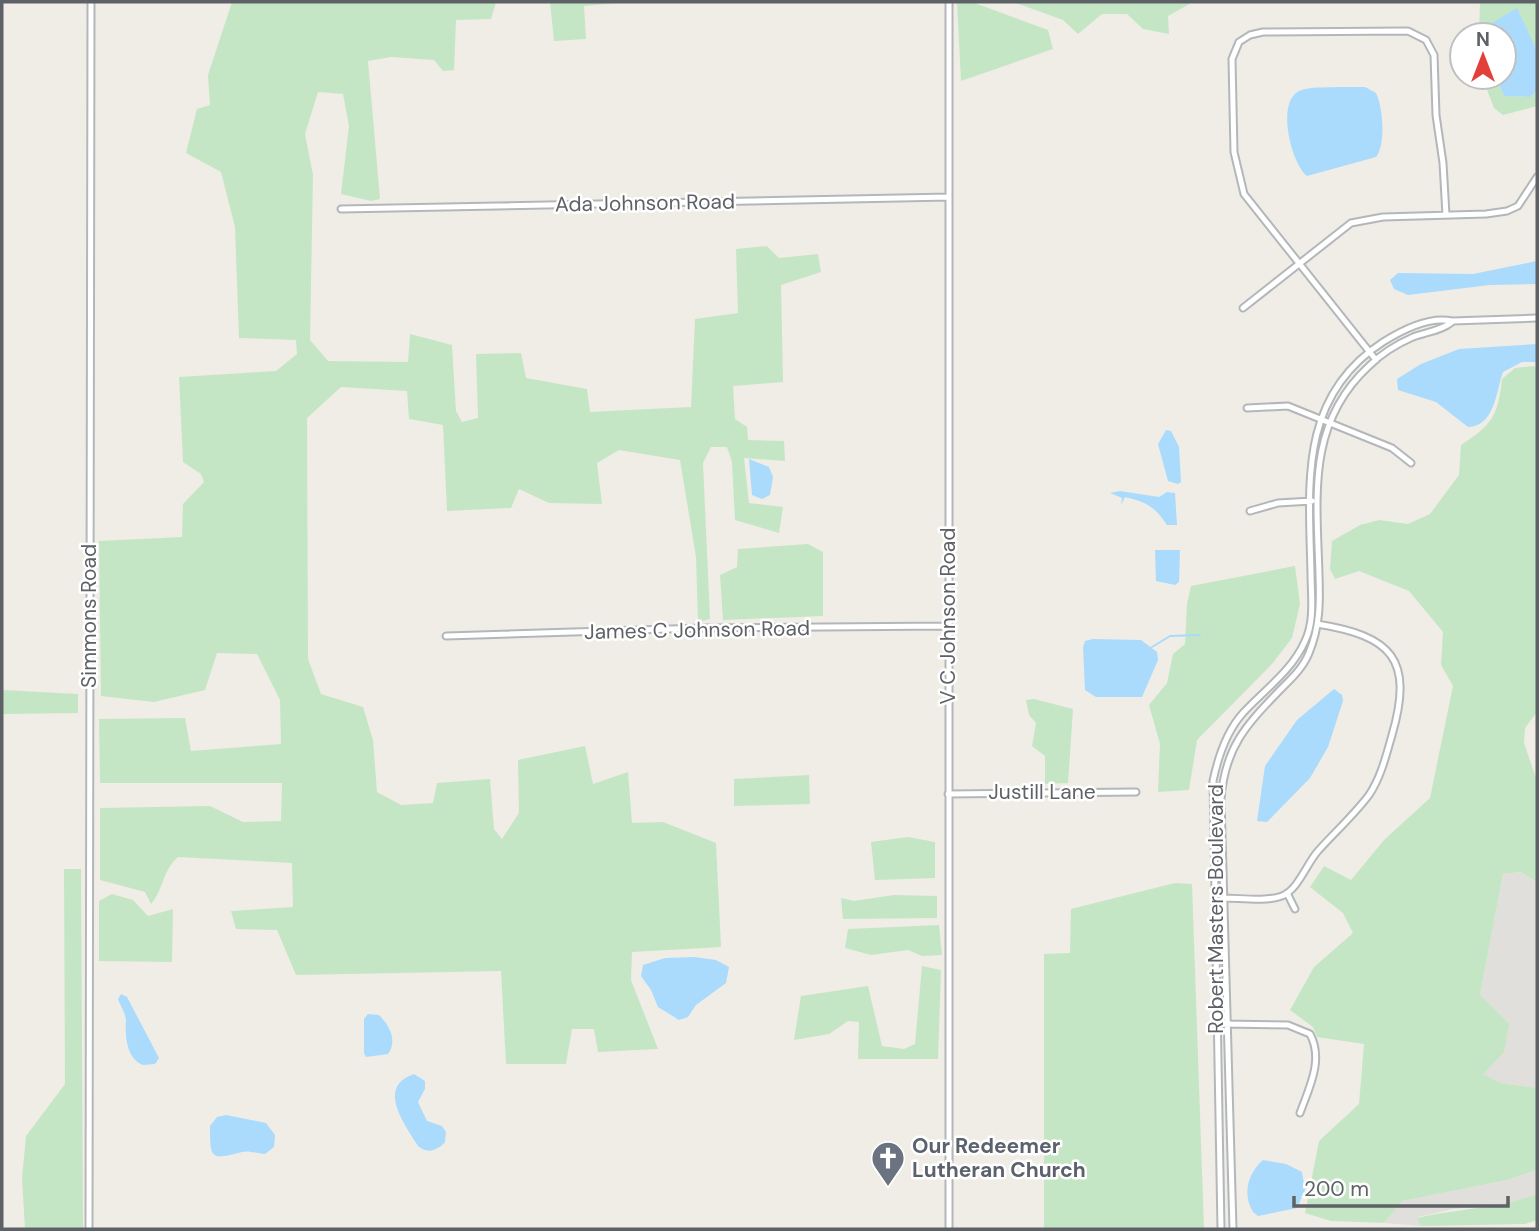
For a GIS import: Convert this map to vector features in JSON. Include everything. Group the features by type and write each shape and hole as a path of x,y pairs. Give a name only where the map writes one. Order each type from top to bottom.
{"street":[{"name":"Simmons Road","path":"89,1229 91,2"},
{"name":"V C Johnson Road","path":"949,2 949,1229"},
{"path":"1376,360 1244,194 1234,152 1234,50 1250,35 1263,32 1408,31 1426,40 1434,55 1436,115 1443,163 1446,215"},
{"path":"1426,40 1431,34"},
{"path":"1243,307 1353,223 1383,217 1507,211 1518,206 1537,177"},
{"name":"Ada Johnson Road","path":"341,209 949,197"},
{"name":"Robert Masters Boulevard","path":"1233,1229 1221,799 1230,752 1253,717 1301,668 1308,655 1314,623 1309,501 1311,450 1321,419 1344,378 1370,352 1411,328 1442,319 1452,321 1537,318"},
{"name":"Robert Masters Boulevard","path":"1221,1229 1212,799 1223,747 1241,715 1298,655 1320,613 1317,501 1320,452 1329,423 1353,382 1376,360 1414,337 1445,327 1452,321"},
{"path":"1247,408 1288,406 1392,448 1411,463"},
{"path":"1250,511 1278,503 1317,501"},
{"path":"1214,898 1274,897 1287,893 1381,774 1402,701 1399,674 1384,647 1364,633 1314,623"},
{"name":"James C Johnson Road","path":"446,636 703,628 948,626"},
{"name":"Justill Lane","path":"948,794 1136,792"},
{"path":"1287,893 1295,909"},
{"path":"1217,1024 1288,1025 1310,1034 1316,1049 1316,1064 1300,1113"}],"shaded area":[{"path":"1521,872 1537,882 1537,1088 1500,1083 1482,1074 1480,995 1503,874"},
{"path":"1537,1170 1537,1194 1512,1204 1453,1209 1418,1217 1421,1226 1384,1223 1401,1201 1507,1180"}],"green space":[{"path":"232,2 496,2 491,19 456,20 454,70 443,71 434,60 391,57 368,61 380,199 371,201 341,194 349,126 343,94 318,92 305,134 313,175 310,340 328,361 408,362 410,334 452,345 456,411 462,422 478,418 476,354 521,353 526,378 587,389 590,412 691,407 695,319 738,313 736,249 767,246 779,258 818,254 821,272 781,285 783,382 733,386 735,419 747,427 748,440 784,441 785,461 744,458 749,503 783,507 779,533 735,520 732,462 727,447 711,447 703,463 710,619 698,622 696,557 680,460 619,450 597,463 602,504 549,503 519,489 511,508 447,511 443,425 409,419 407,391 341,387 307,418 308,659 321,694 363,707 373,740 377,792 401,805 433,803 437,783 490,779 494,829 502,839 519,813 518,760 585,746 593,784 628,772 632,823 663,822 716,843 721,947 632,952 631,980 658,1049 598,1052 594,1029 572,1029 566,1064 506,1064 501,971 296,975 277,930 236,929 231,911 293,907 292,863 178,857 169,868 151,904 145,892 100,880 100,808 210,806 243,822 281,821 282,783 100,783 99,719 185,718 191,751 281,744 280,700 257,654 217,653 205,690 154,702 101,696 99,541 182,537 183,504 204,482 201,474 183,462 179,377 276,371 297,354 296,340 239,338 235,227 221,172 186,153 197,109 210,105 208,75"},
{"path":"550,2 629,2 584,6 586,39 554,41"},
{"path":"957,2 972,2 1048,30 1053,49 961,81"},
{"path":"1013,2 1193,2 1168,16 1169,34 1143,29 1127,14 1102,14 1078,34 1063,20"},
{"path":"1480,2 1537,2 1537,51 1536,47 1518,39 1518,21 1479,21"},
{"path":"1487,91 1502,91 1504,96 1530,97 1537,91 1537,106 1503,115 1494,108"},
{"path":"1534,366 1537,369 1537,712 1525,728 1524,743 1537,781 1537,882 1521,872 1503,874 1480,995 1509,1024 1504,1052 1483,1074 1500,1083 1537,1088 1537,1170 1507,1180 1402,1201 1384,1223 1331,1221 1305,1213 1319,1141 1359,1104 1364,1044 1317,1037 1313,1027 1290,1010 1314,967 1353,933 1343,913 1310,887 1324,866 1351,880 1384,840 1430,798 1453,686 1441,665 1443,632 1409,591 1359,571 1335,579 1330,569 1332,541 1360,525 1379,520 1408,524 1430,514 1459,475 1461,445 1492,418 1502,379 1515,368"},
{"path":"808,544 823,552 823,616 723,620 720,575 737,567 738,549"},
{"path":"1295,566 1300,604 1292,638 1272,664 1197,740 1189,790 1158,792 1160,744 1149,705 1167,683 1173,654 1185,644 1187,604 1191,586"},
{"path":"2,690 78,694 78,713 2,714"},
{"path":"1034,699 1073,709 1068,783 1045,784 1045,756 1032,746 1036,723 1029,715 1026,700"},
{"path":"809,775 810,804 734,806 734,779"},
{"path":"908,837 935,842 935,878 875,880 871,842"},
{"path":"64,869 81,869 83,1229 25,1229 22,1178 26,1136 65,1084"},
{"path":"1175,883 1192,884 1204,1229 1044,1229 1044,954 1070,953 1071,909"},
{"path":"112,894 133,900 148,916 173,909 172,962 99,961 99,901"},
{"path":"894,895 937,896 937,918 843,919 841,898 854,901"},
{"path":"939,925 942,955 922,956 908,950 871,955 845,948 848,929"},
{"path":"922,966 941,970 938,1059 858,1059 859,1022 848,1021 829,1034 794,1040 801,996 868,986 882,1046 904,1049 915,1044"},
{"path":"1537,1194 1537,1220 1525,1224 1421,1226 1417,1218 1508,1203"}],"water":[{"path":"1517,8 1537,51 1537,91 1530,97 1504,96 1502,91 1518,91 1518,21 1495,21"},
{"path":"1365,87 1376,93 1380,107 1381,144 1376,157 1307,176 1296,159 1288,133 1288,107 1292,97 1303,89"},
{"path":"1537,261 1537,284 1490,285 1408,295 1394,289 1390,280 1398,273 1473,274"},
{"path":"1537,344 1537,362 1522,362 1503,372 1493,406 1484,421 1477,425 1468,427 1436,402 1398,390 1397,379 1421,364 1459,349"},
{"path":"1166,430 1171,431 1179,447 1181,482 1178,484 1168,481 1158,444"},
{"path":"749,459 769,467 773,477 770,495 762,499 752,495"},
{"path":"1120,491 1159,497 1167,492 1175,493 1177,525 1167,525 1150,506 1139,501 1125,497 1121,505 1122,498 1110,493"},
{"path":"1155,550 1180,550 1179,582 1175,585 1156,581"},
{"path":"1141,640 1157,652 1158,660 1142,697 1096,697 1085,690 1083,647 1085,641"},
{"path":"1334,689 1342,695 1343,701 1328,747 1310,778 1267,822 1257,821 1265,766 1297,720"},
{"path":"694,957 716,960 729,967 726,983 696,1005 688,1017 679,1020 658,1007 641,976 643,965 665,958"},
{"path":"121,994 127,997 159,1058 155,1064 143,1065 137,1062 130,1052 126,1039 126,1018 118,999"},
{"path":"368,1014 379,1015 389,1028 392,1043 388,1054 366,1057 364,1053 364,1019"},
{"path":"414,1074 425,1081 425,1089 418,1102 427,1121 442,1126 446,1132 445,1142 439,1148 425,1150 418,1146 397,1107 396,1088 402,1080"},
{"path":"226,1115 266,1123 275,1135 274,1147 265,1154 248,1151 224,1156 214,1155 210,1126 217,1117"},
{"path":"1263,1160 1286,1164 1302,1172 1305,1190 1297,1208 1258,1216 1253,1212 1248,1198 1248,1184"}],"waterway":[{"path":"1152,647 1170,636 1200,635"}],"place":[{"name":"Our Redeemer Lutheran Church","path":"888,1188"}]}
